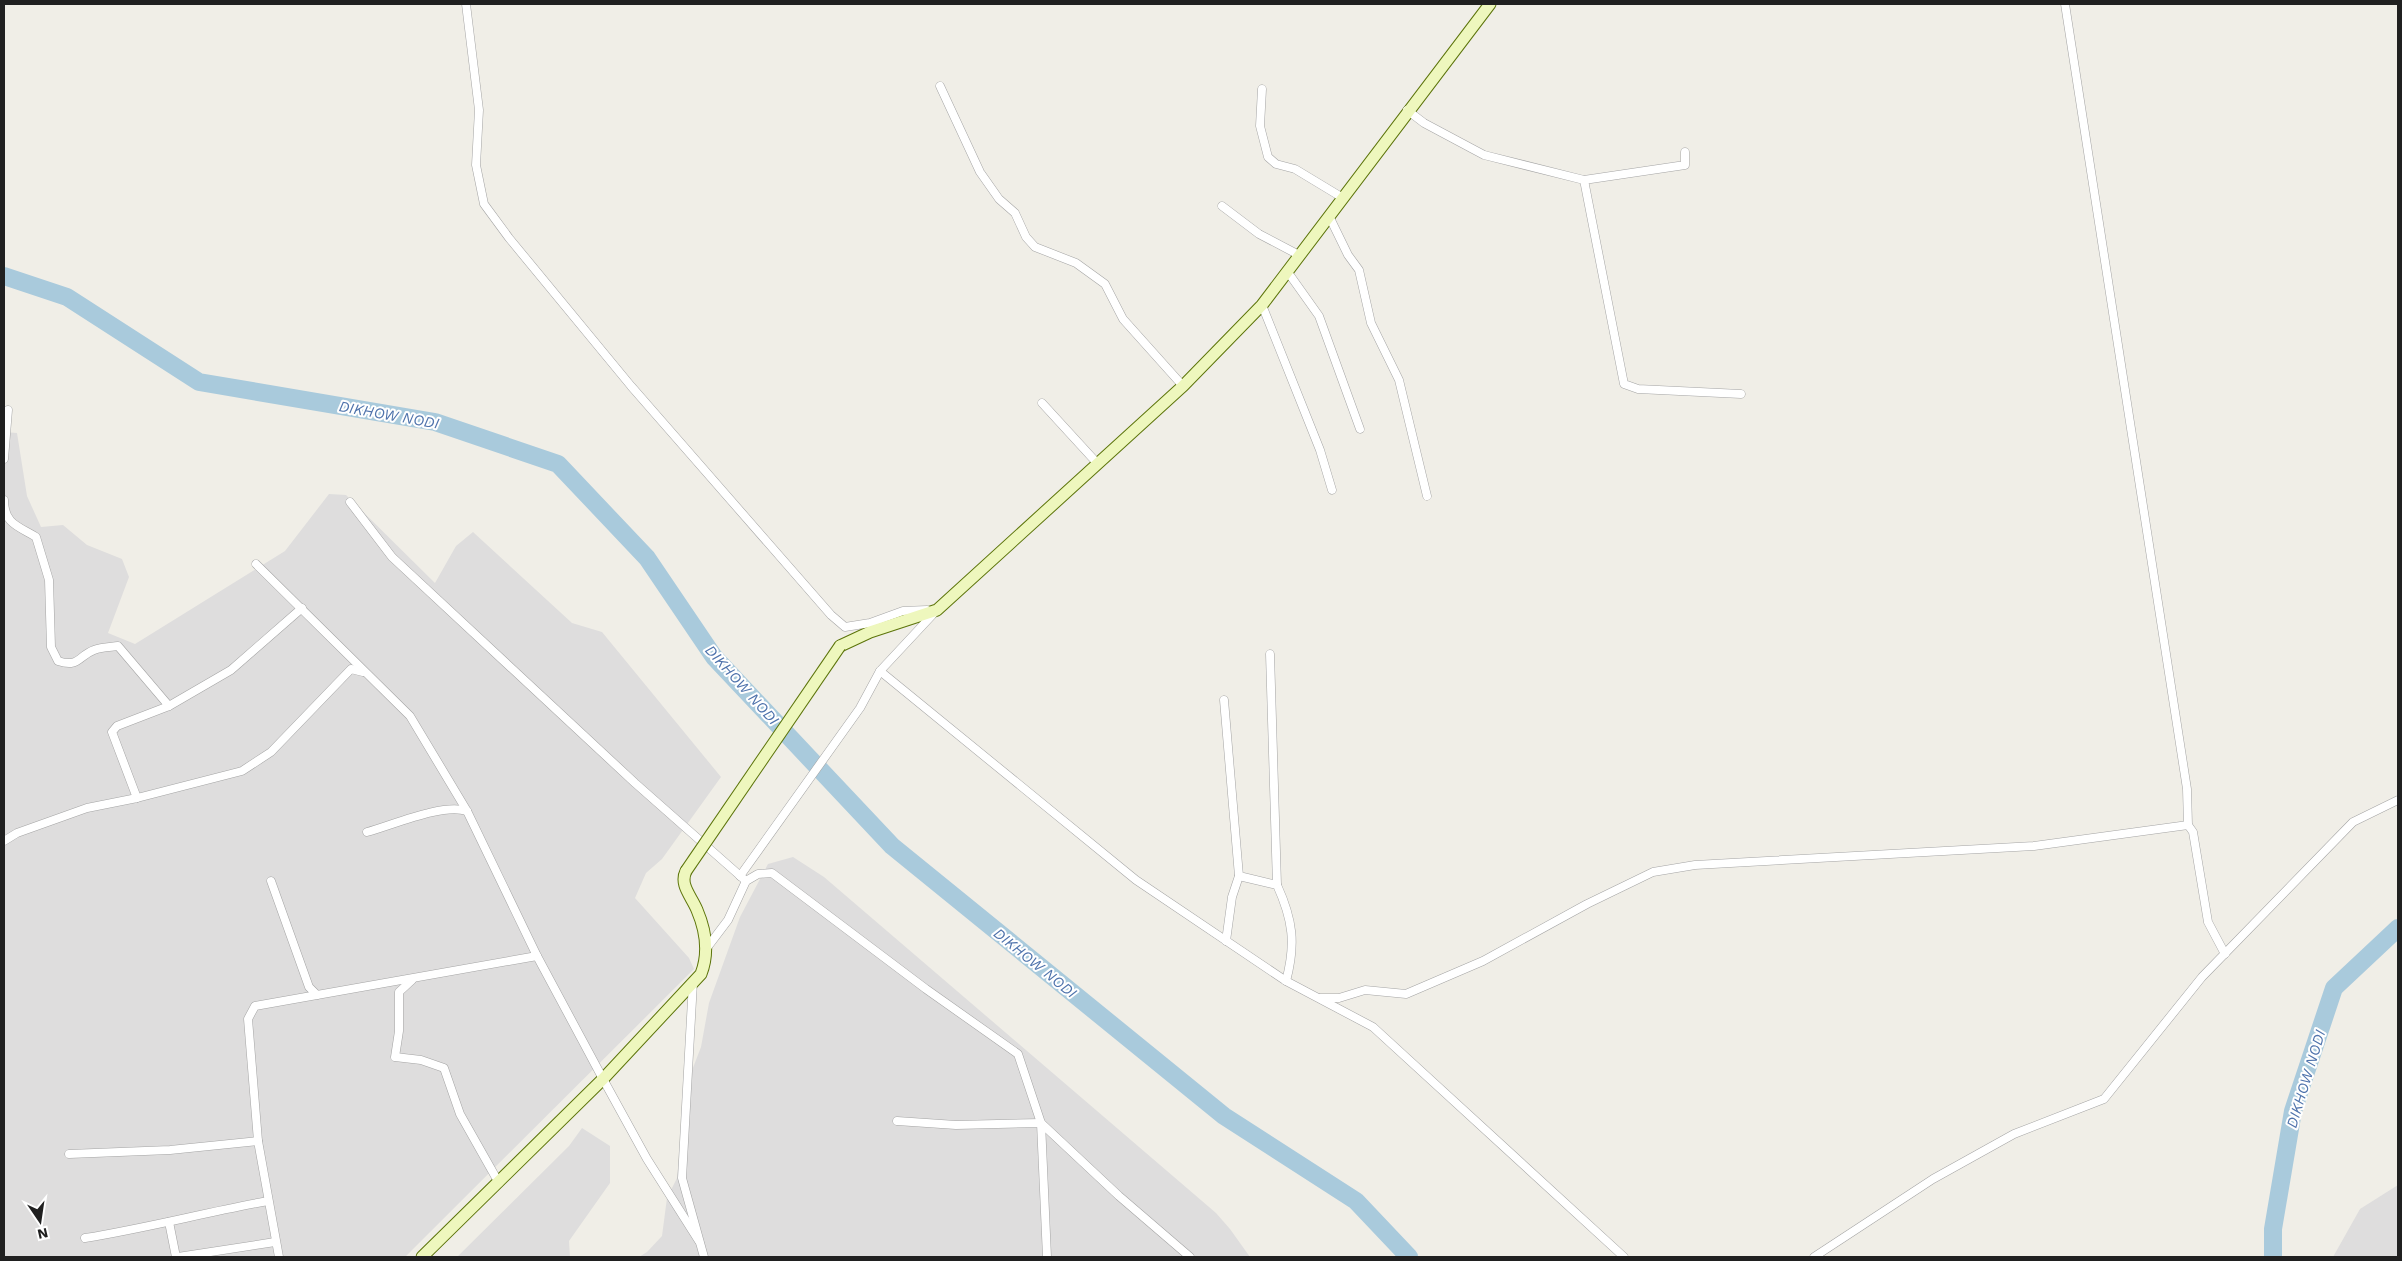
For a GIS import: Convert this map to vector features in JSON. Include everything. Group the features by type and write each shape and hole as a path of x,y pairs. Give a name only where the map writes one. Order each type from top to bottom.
{"main road":[{"path":"422,1257 603,1079 701,974 706,962 706,948 697,910 684,883 686,871 840,646 870,632 937,610 1183,386 1262,304 1489,4"}],"street":[{"path":"466,4 479,110 476,165 484,204 509,238 631,386 831,615 845,627 870,624 903,611 937,610"},
{"path":"2065,4 2187,789 2188,825 2192,832 2208,922 2225,954"},
{"path":"940,86 980,172 999,199 1015,212 1026,238 1035,247 1076,263 1104,284 1123,318 1183,386"},
{"path":"1262,89 1260,126 1268,156 1276,164 1294,169 1342,198"},
{"path":"1407,110 1424,123 1484,155 1584,180 1685,166 1685,152"},
{"path":"1584,180 1624,384 1638,389 1741,394"},
{"path":"1222,206 1259,234 1299,255"},
{"path":"1329,216 1348,255 1359,270 1372,323 1399,380 1427,496"},
{"path":"1287,271 1319,316 1360,429"},
{"path":"1262,304 1320,450 1332,490"},
{"path":"1042,403 1097,463"},
{"path":"4,459 8,410"},
{"path":"4,500 4,514 11,522 36,537 49,580 52,647 58,661 68,664 78,662 94,650 118,646 169,706"},
{"path":"350,502 392,557 635,783 743,879"},
{"path":"256,564 302,608 363,672 410,716 467,812 537,956 647,1159 699,1241"},
{"path":"137,798 112,732 117,726 169,706 232,670 302,608"},
{"path":"706,948 728,920 747,865 860,708 880,671 937,610"},
{"path":"1270,654 1277,885 1289,912 1292,958 1286,981"},
{"path":"4,841 17,833 87,808 137,798 242,771 271,752 350,669 363,672"},
{"path":"880,671 1136,880 1286,981 1373,1027 1624,1257"},
{"path":"1224,700 1239,876 1232,897 1226,941"},
{"path":"1814,1257 1933,1179 2014,1134 2104,1099 2202,977 2353,822 2398,800"},
{"path":"368,832 442,810 456,808 467,812"},
{"path":"1318,998 1339,998 1365,990 1406,994 1483,962 1587,904 1653,872 1695,865 2034,846 2188,825"},
{"path":"743,879 772,872 926,989 1018,1054 1040,1123 1047,1257"},
{"path":"1239,876 1277,885"},
{"path":"271,881 309,987 317,995"},
{"path":"279,1257 258,1141 248,1019 255,1006 412,980 537,956"},
{"path":"412,980 399,992 399,1030 395,1057 421,1060 444,1068 460,1114 499,1183"},
{"path":"693,982 682,1178 704,1257"},
{"path":"896,1121 956,1125 1040,1123 1119,1196 1190,1257"},
{"path":"68,1154 170,1150 258,1141"},
{"path":"86,1238 169,1222 201,1213 268,1201"},
{"path":"169,1222 177,1257 275,1242"}],"shaded area":[{"path":"4,432 17,433 27,496 41,527 63,525 87,545 122,559 129,577 108,633 135,644 285,551 329,494 346,495 435,583 456,546 473,532 572,623 602,632 721,777 662,859 646,873 635,898 689,958 694,969 405,1257 4,1257"},
{"path":"793,857 824,877 1216,1213 1250,1257 639,1257 647,1252 662,1236 667,1198 677,1178 686,1086 701,1047 709,1003 740,917 768,864"},
{"path":"582,1128 610,1146 610,1183 569,1241 570,1257 457,1257 569,1146"},
{"path":"2398,1185 2398,1257 2333,1257 2360,1209"}],"waterway":[{"name":"DIKHOW NODI","path":"4,276 67,297 199,382 435,422 558,464 647,558 714,657 892,846 1224,1116 1356,1201 1409,1257"},
{"name":"DIKHOW NODI","path":"2273,1257 2273,1229 2293,1111 2334,988 2398,928"}]}
